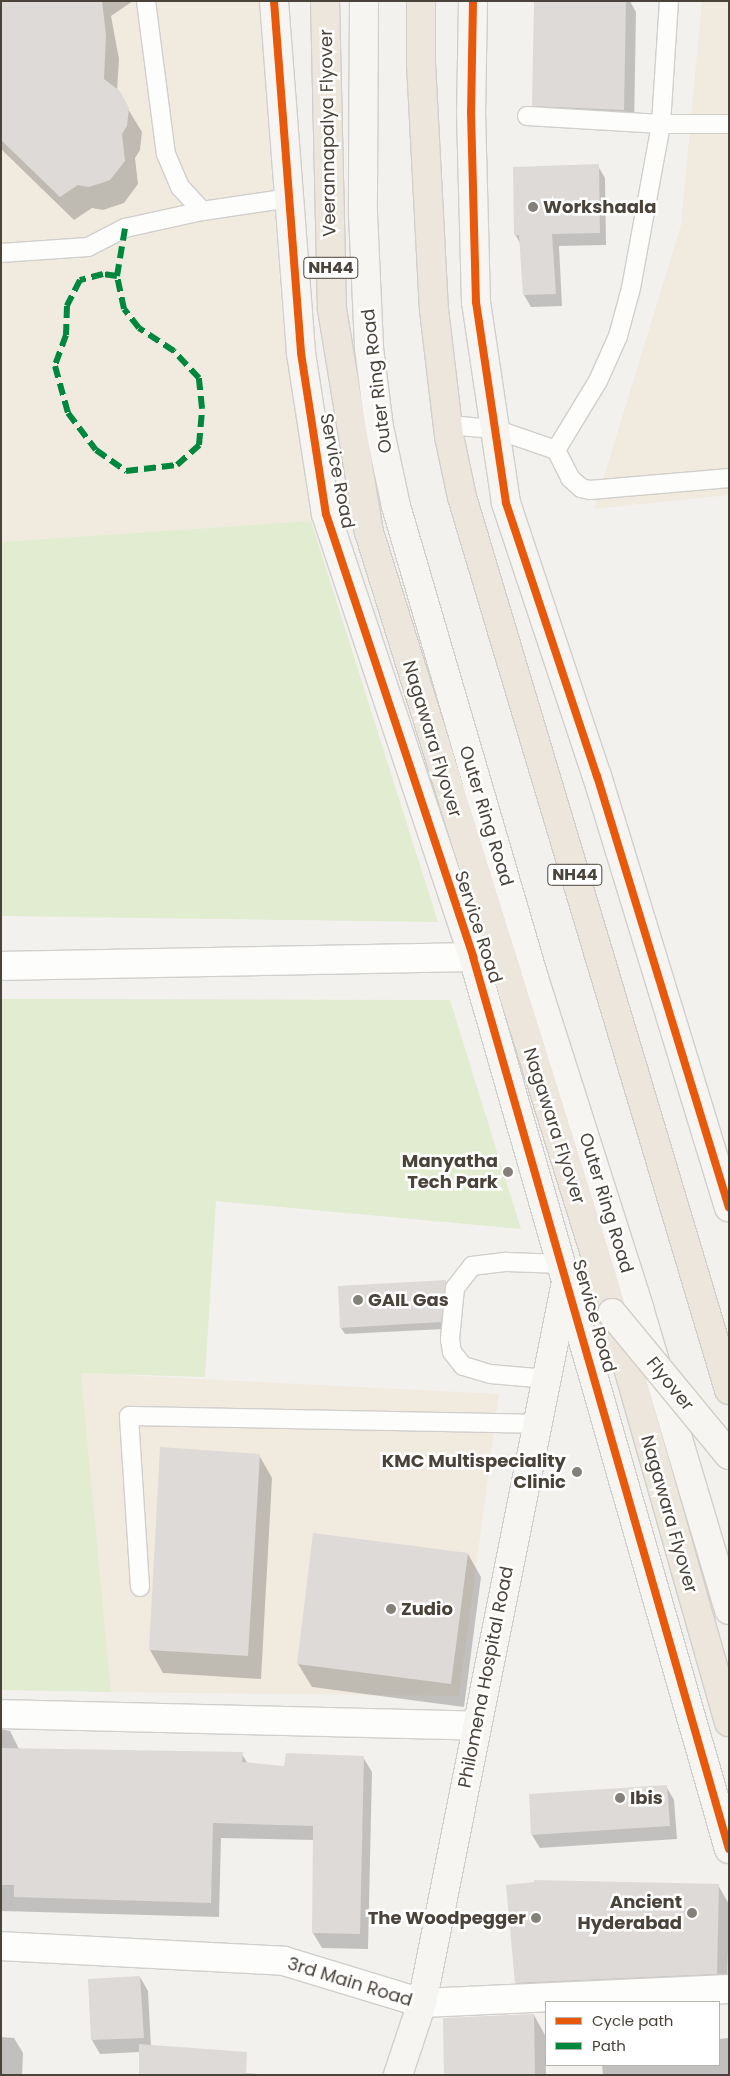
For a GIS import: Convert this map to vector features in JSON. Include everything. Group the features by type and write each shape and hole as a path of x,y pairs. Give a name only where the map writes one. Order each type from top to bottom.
{"highway":[{"name":"Veerannapalya Flyover","path":"326,1 332,309 369,532"},
{"name":"NH44","path":"421,1 425,144 440,356 448,425 462,497 729,1390"},
{"name":"Nagawara Flyover","path":"369,532 612,1312 729,1722"}],"street":[{"name":"Service Road","path":"274,1 301,353 326,514 473,957 565,1271 729,1850"},
{"name":"Outer Ring Road","path":"364,1 363,214 369,348 378,427 394,498 532,969 638,1308 729,1610"},
{"path":"473,1 471,112 476,302 506,503 597,776 729,1207"},
{"path":"1,966 473,957"},
{"name":"Philomena Hospital Road","path":"398,2075 422,2003 547,1379 565,1271"},
{"name":"Flyover","path":"612,1312 729,1455"},
{"path":"1,1714 476,1726"},
{"name":"3rd Main Road","path":"1,1946 284,1961 422,2003 729,1989"}],"lane":[{"path":"146,1 166,154 180,187 202,211"},
{"path":"556,450 598,381 618,336 631,288 661,124 669,1"},
{"path":"527,116 661,124 729,124"},
{"path":"1,253 88,247 125,228 202,211 290,198"},
{"path":"448,425 495,429 556,450 570,478 581,488 590,490 729,478"},
{"path":"547,1379 490,1374 463,1366 452,1352 450,1339 455,1288 472,1266 507,1262 565,1271"},
{"path":"140,1587 129,1416 537,1424"}],"shaded area":[{"path":"1,1 259,1 282,314 311,521 1,542"},
{"path":"702,1 729,1 729,495 594,509 681,225"},
{"path":"81,1373 499,1394 459,1696 111,1692"}],"green space":[{"path":"311,521 438,922 1,916 1,542"},
{"path":"1,999 450,1000 521,1229 216,1201 205,1377 81,1373 111,1692 1,1690"}],"building":[{"path":"1,1 102,1 106,35 104,79 120,91 129,108 127,126 122,134 125,161 110,180 89,187 78,185 60,197 1,140"},
{"path":"534,1 626,1 624,110 532,106"},
{"path":"599,164 600,233 552,234 556,294 523,295 519,235 514,235 513,167"},
{"path":"446,1280 441,1322 340,1328 338,1286"},
{"path":"160,1447 260,1454 248,1656 149,1650"},
{"path":"313,1533 468,1553 451,1684 297,1664"},
{"path":"1,1748 243,1752 242,1762 284,1766 286,1753 364,1756 360,1934 312,1933 313,1826 213,1823 211,1903 14,1897 14,1885 1,1885"},
{"path":"667,1785 670,1826 531,1835 529,1794"},
{"path":"534,1880 719,1884 717,1974 515,1983 506,1885 534,1882"},
{"path":"140,1976 144,2038 91,2040 88,1979"},
{"path":"534,2014 535,2075 444,2075 443,2018"},
{"path":"139,2044 247,2052 246,2075 139,2075"}],"marked path":[{"path":"117,276 103,274 80,280 67,306 66,335 55,366 68,413 96,450 126,471 177,465 199,445 202,408 199,378 174,351 139,328 124,309 117,276 125,228"}],"cycle path":[{"path":"274,1 301,353 326,514 473,957 729,1849"},
{"path":"473,1 471,112 476,302 506,503 597,776 729,1207"}],"place":[{"name":"Workshaala","path":"533,207"},
{"name":"Manyatha Tech Park","path":"508,1172"},
{"name":"GAIL Gas","path":"358,1300"},
{"name":"KMC Multispeciality Clinic","path":"577,1472"},
{"name":"Zudio","path":"391,1609"},
{"name":"Ibis","path":"620,1798"},
{"name":"Ancient Hyderabad","path":"692,1913"},
{"name":"The Woodpegger","path":"536,1918"}]}
